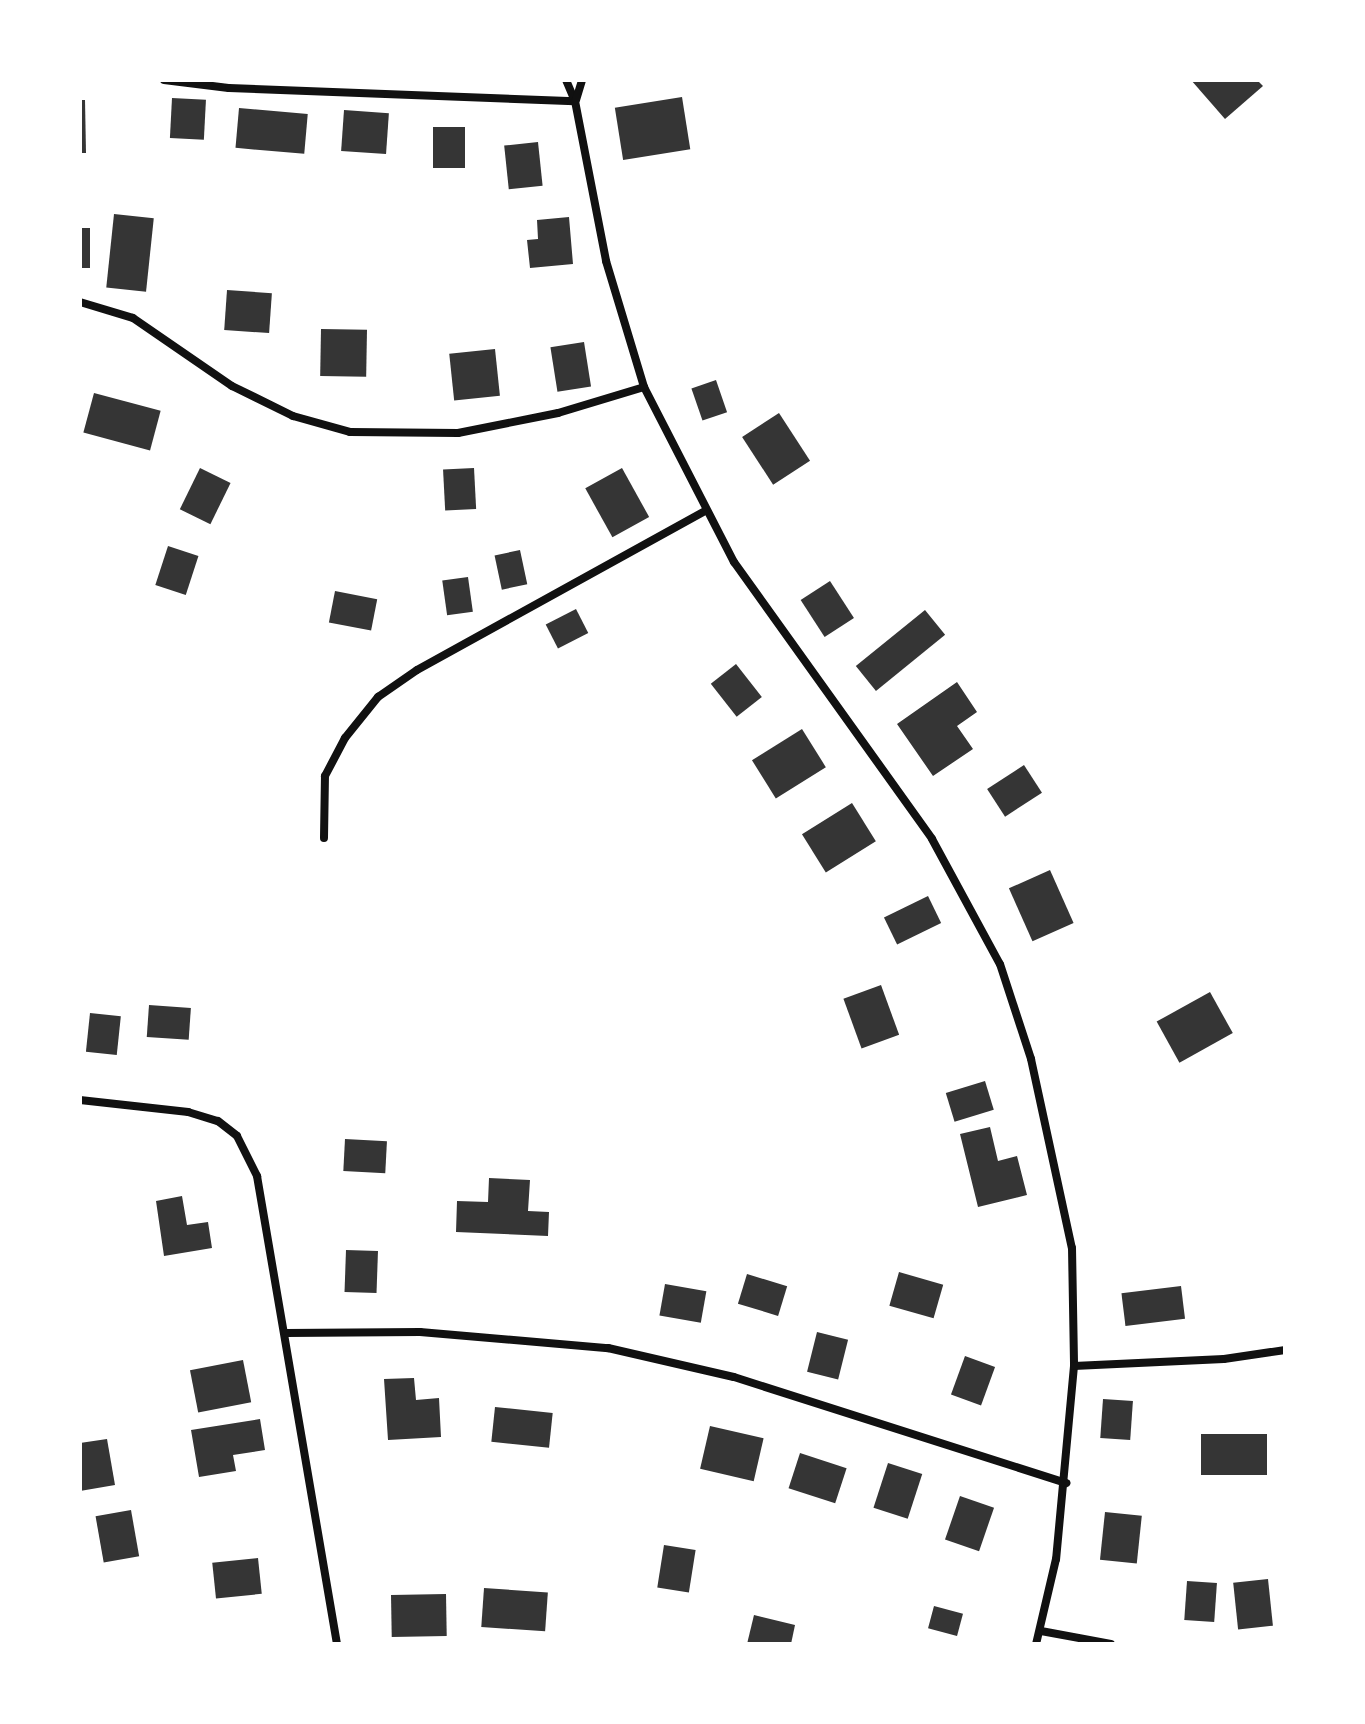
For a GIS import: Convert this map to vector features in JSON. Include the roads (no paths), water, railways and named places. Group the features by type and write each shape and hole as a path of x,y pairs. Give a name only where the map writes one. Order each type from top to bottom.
{"street":[{"path":"164,80 229,88 575,101"},
{"path":"566,80 575,101 606,261 644,387 705,511 793,648 932,839 1000,964 1031,1059 1072,1248 1074,1366 1066,1483 1041,1631 1036,1644"},
{"path":"575,101 582,80"},
{"path":"80,302 133,318 232,386 293,416 350,432 458,433 558,413 644,387"},
{"path":"324,838 325,776 345,738 378,697 417,670 705,511"},
{"path":"80,1100 188,1112 218,1121 237,1136 257,1176 337,1644"},
{"path":"286,1333 420,1332 608,1348 734,1377 1066,1483"},
{"path":"1074,1366 1224,1359 1285,1350"},
{"path":"1041,1631 1111,1644"}]}
